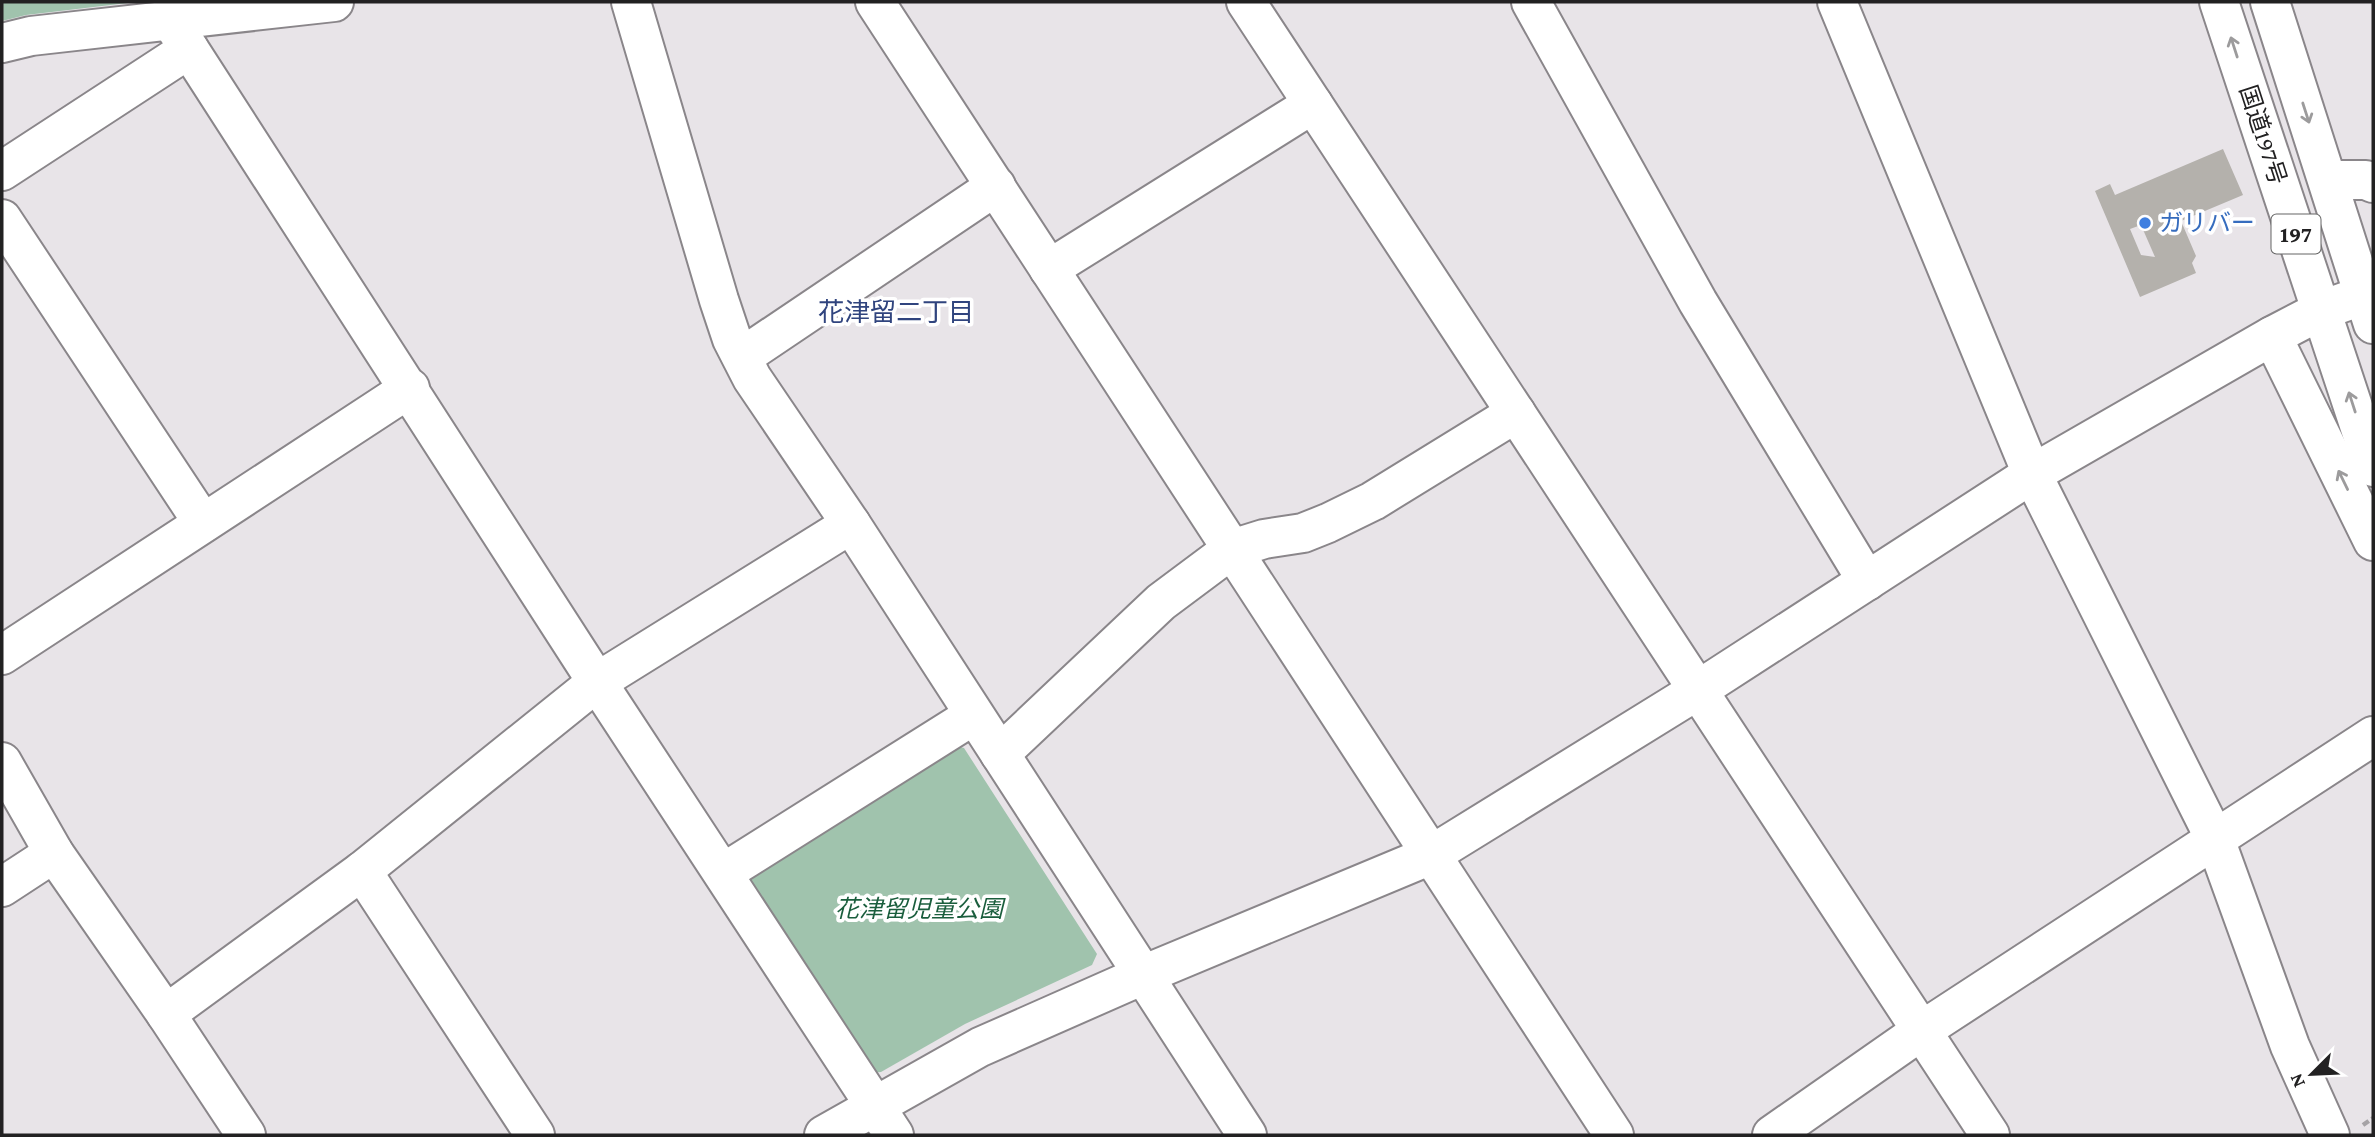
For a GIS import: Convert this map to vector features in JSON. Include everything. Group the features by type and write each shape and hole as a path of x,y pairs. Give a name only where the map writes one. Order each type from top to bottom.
{"main road":[{"path":"2,43 31,36 180,35 334,2"},
{"path":"631,2 719,300 732,339 752,378 851,524 1247,1135"},
{"path":"875,2 1614,1135"},
{"path":"1246,2 1990,1135"},
{"path":"1531,2 1698,302 1867,581"},
{"path":"1837,2 2032,474 2215,839 2290,1046 2330,1135"},
{"name":"国道197号","path":"2219,2 2373,467"},
{"name":"国道197号","path":"2270,2 2368,309"},
{"path":"2,171 180,35"},
{"path":"180,35 597,682 885,1121"},
{"path":"1049,269 1313,104"},
{"path":"2328,180 2366,180 2373,183"},
{"path":"742,357 996,186"},
{"path":"2,219 203,523"},
{"path":"824,1135 885,1121 980,1047 1143,975 1431,855 1698,691 2032,474 2322,310 2368,309"},
{"path":"2272,336 2373,541"},
{"path":"2,654 410,388"},
{"path":"1000,754 1161,602 1232,549 1264,539 1303,533 1339,518 1373,501 1516,413"},
{"path":"166,1014 362,871 597,682 851,524"},
{"path":"723,873 974,715"},
{"path":"1772,1135 1921,1031 2373,736"},
{"path":"2,762 54,853 246,1135"},
{"path":"2,887 54,853"},
{"path":"362,871 535,1135"}],"green space":[{"path":"2,2 136,2 26,15 2,21"},
{"name":"花津留児童公園","path":"949,744 964,748 1097,954 1092,965 965,1024 881,1072 870,1073 748,890 751,870"}],"building":[{"name":"ガリバー","path":"2223,149 2243,195 2181,221 2196,256 2192,263 2196,273 2140,297 2095,191 2110,184 2115,195","holes":["2141,225 2155,257 2141,255 2130,229"]}],"place":[{"name":"ガリバー","path":"2145,223"}],"district":[{"name":"花津留二丁目","path":"896,312"}]}
